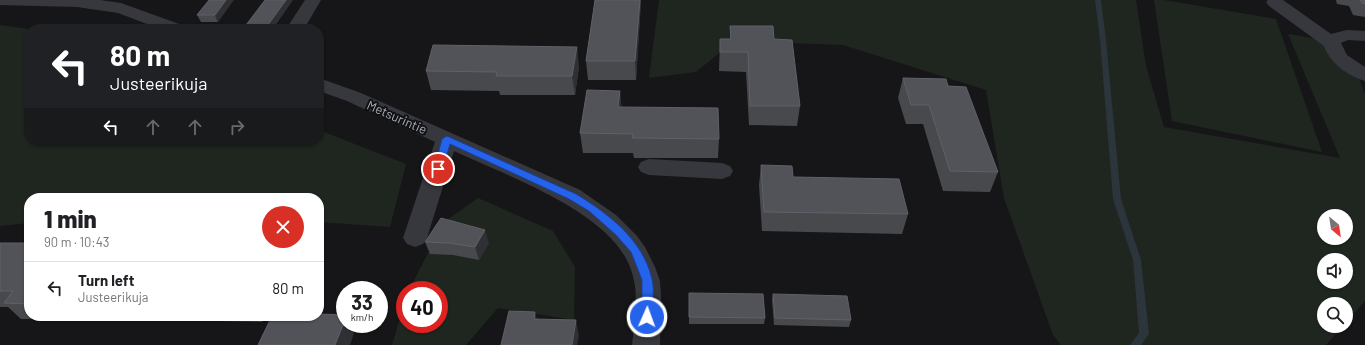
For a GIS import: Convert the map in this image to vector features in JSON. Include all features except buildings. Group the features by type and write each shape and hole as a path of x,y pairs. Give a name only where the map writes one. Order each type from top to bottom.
{"street":[{"path":"0,0 77,2 121,8 163,24"},
{"path":"298,24 313,0"},
{"path":"1275,2 1332,43 1334,52 1345,63 1365,75"},
{"path":"1332,43 1334,39 1347,35 1365,36"},
{"name":"Metsurintie","path":"324,86 354,97 572,196 592,209 620,232 636,250 647,280 646,345"},
{"path":"415,238 447,139"},
{"path":"649,167 722,171"}],"shaded area":[{"path":"659,0 1136,0 1146,66 1164,127 1340,158 1288,34 1325,42 1341,51 1348,57 1355,68 1365,94 1365,301 1353,315 1353,297 1317,297 1317,333 1337,333 1326,345 1061,345 1053,335 1004,198 986,90 843,45 734,41 696,72 649,78"},
{"path":"1154,0 1164,0 1276,19 1322,152 1172,121"},
{"path":"0,25 24,28 24,146 324,146 324,132 406,164 390,227 324,222 324,193 24,193 24,224 0,226"},
{"path":"478,198 553,231 575,267 574,320 498,308 466,345 392,345 396,331 396,333 448,333 448,281 414,281 444,222"}],"waterway":[{"path":"1098,0 1117,199 1137,260 1144,334 1135,345"}],"route":[{"path":"438,169 447,139 572,196 592,209 620,232 636,250 647,280 647,317"}]}
